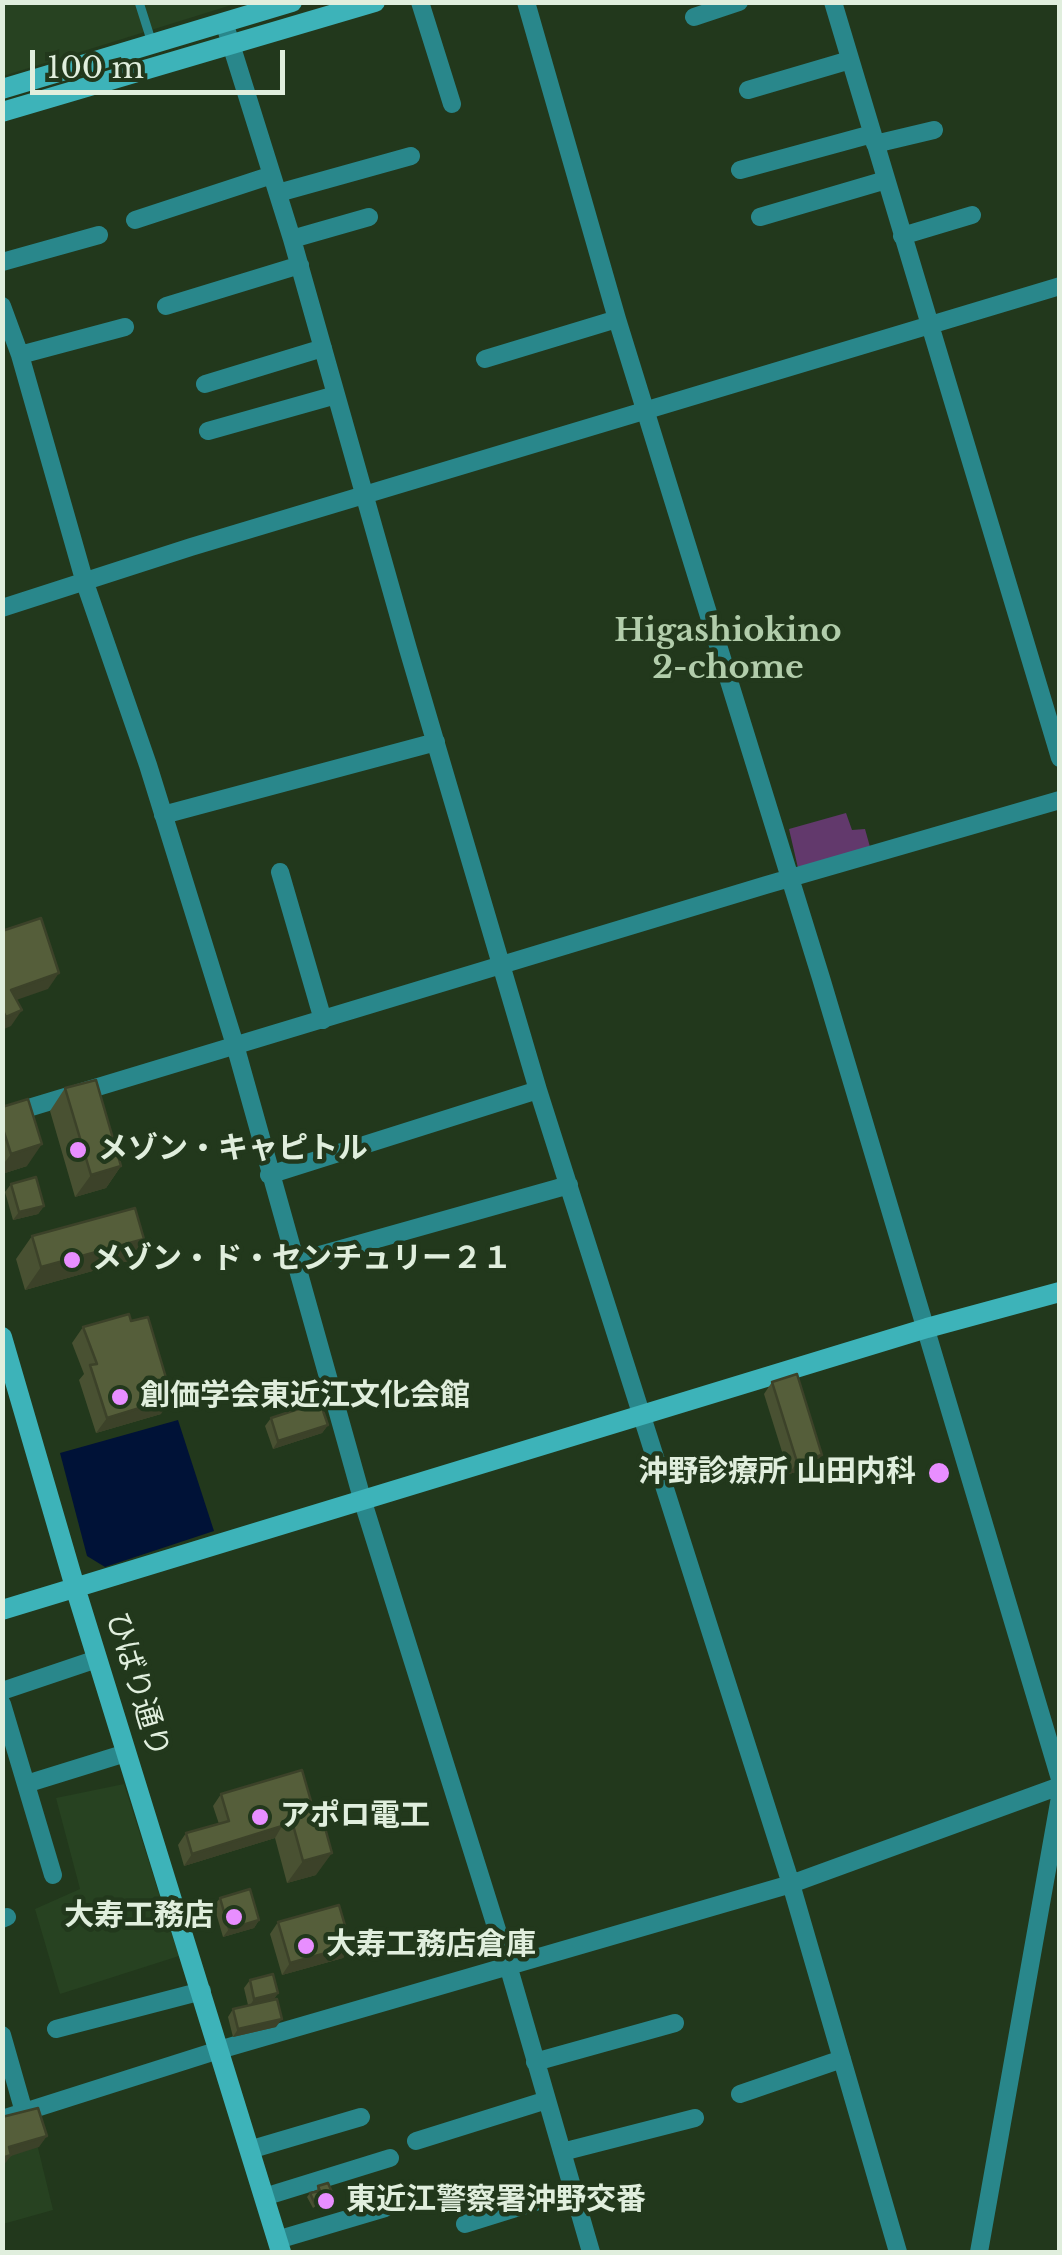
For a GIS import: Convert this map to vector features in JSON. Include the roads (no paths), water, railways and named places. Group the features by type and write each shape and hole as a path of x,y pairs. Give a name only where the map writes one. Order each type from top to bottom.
{"street":[{"path":"2,89 292,2"},
{"path":"2,112 374,2"},
{"path":"420,2 452,104"},
{"path":"2,2119 219,2050 791,1884 1060,1782 927,1328 617,319 526,2"},
{"path":"694,17 739,2"},
{"path":"832,2 1060,758"},
{"path":"224,22 300,265 538,1090 791,1884 898,2252"},
{"path":"748,90 850,60"},
{"path":"740,170 873,139 934,130"},
{"path":"135,220 275,184 411,156"},
{"path":"760,217 886,180"},
{"path":"902,236 972,215"},
{"path":"292,239 369,217"},
{"path":"2,262 99,235"},
{"path":"166,306 300,265"},
{"path":"2,608 191,547 1060,286"},
{"path":"2,306 234,1045 363,1502 508,1966 591,2252"},
{"path":"484,359 617,319"},
{"path":"20,355 125,327"},
{"path":"205,384 323,348"},
{"path":"208,431 336,395"},
{"path":"163,815 436,742"},
{"path":"2,1116 1060,800"},
{"path":"280,872 323,1020"},
{"path":"269,1176 538,1090"},
{"path":"296,1262 569,1185"},
{"path":"2,1610 927,1328 1060,1292"},
{"name":"ひばり通り","path":"2,1337 9,1385 279,2246"},
{"path":"2,1691 97,1658"},
{"path":"2,1704 53,1875"},
{"path":"26,1784 126,1752"},
{"path":"979,2252 1060,1797"},
{"path":"56,2029 202,1991"},
{"path":"535,2062 675,2022"},
{"path":"2,2035 24,2112"},
{"path":"740,2094 842,2060"},
{"path":"416,2141 547,2100"},
{"path":"249,2150 360,2117"},
{"path":"562,2152 695,2118"},
{"path":"264,2197 390,2158"},
{"path":"465,2224 574,2190"},
{"path":"279,2246 385,2208"}],"lane":[{"path":"139,2 153,45"}],"water":[{"path":"178,1420 214,1531 105,1567 87,1556 60,1453"}],"place":[{"name":"メゾン・キャピトル","path":"78,1150"},
{"name":"メゾン・ド・センチュリー２１","path":"72,1260"},
{"name":"創価学会東近江文化会館","path":"120,1397"},
{"name":"沖野診療所 山田内科","path":"939,1473"},
{"name":"アポロ電工","path":"260,1817"},
{"name":"大寿工務店","path":"234,1917"},
{"name":"大寿工務店倉庫","path":"306,1946"},
{"name":"東近江警察署沖野交番","path":"326,2201"}],"district":[{"name":"Higashiokino 2-chome","path":"728,650"}]}
